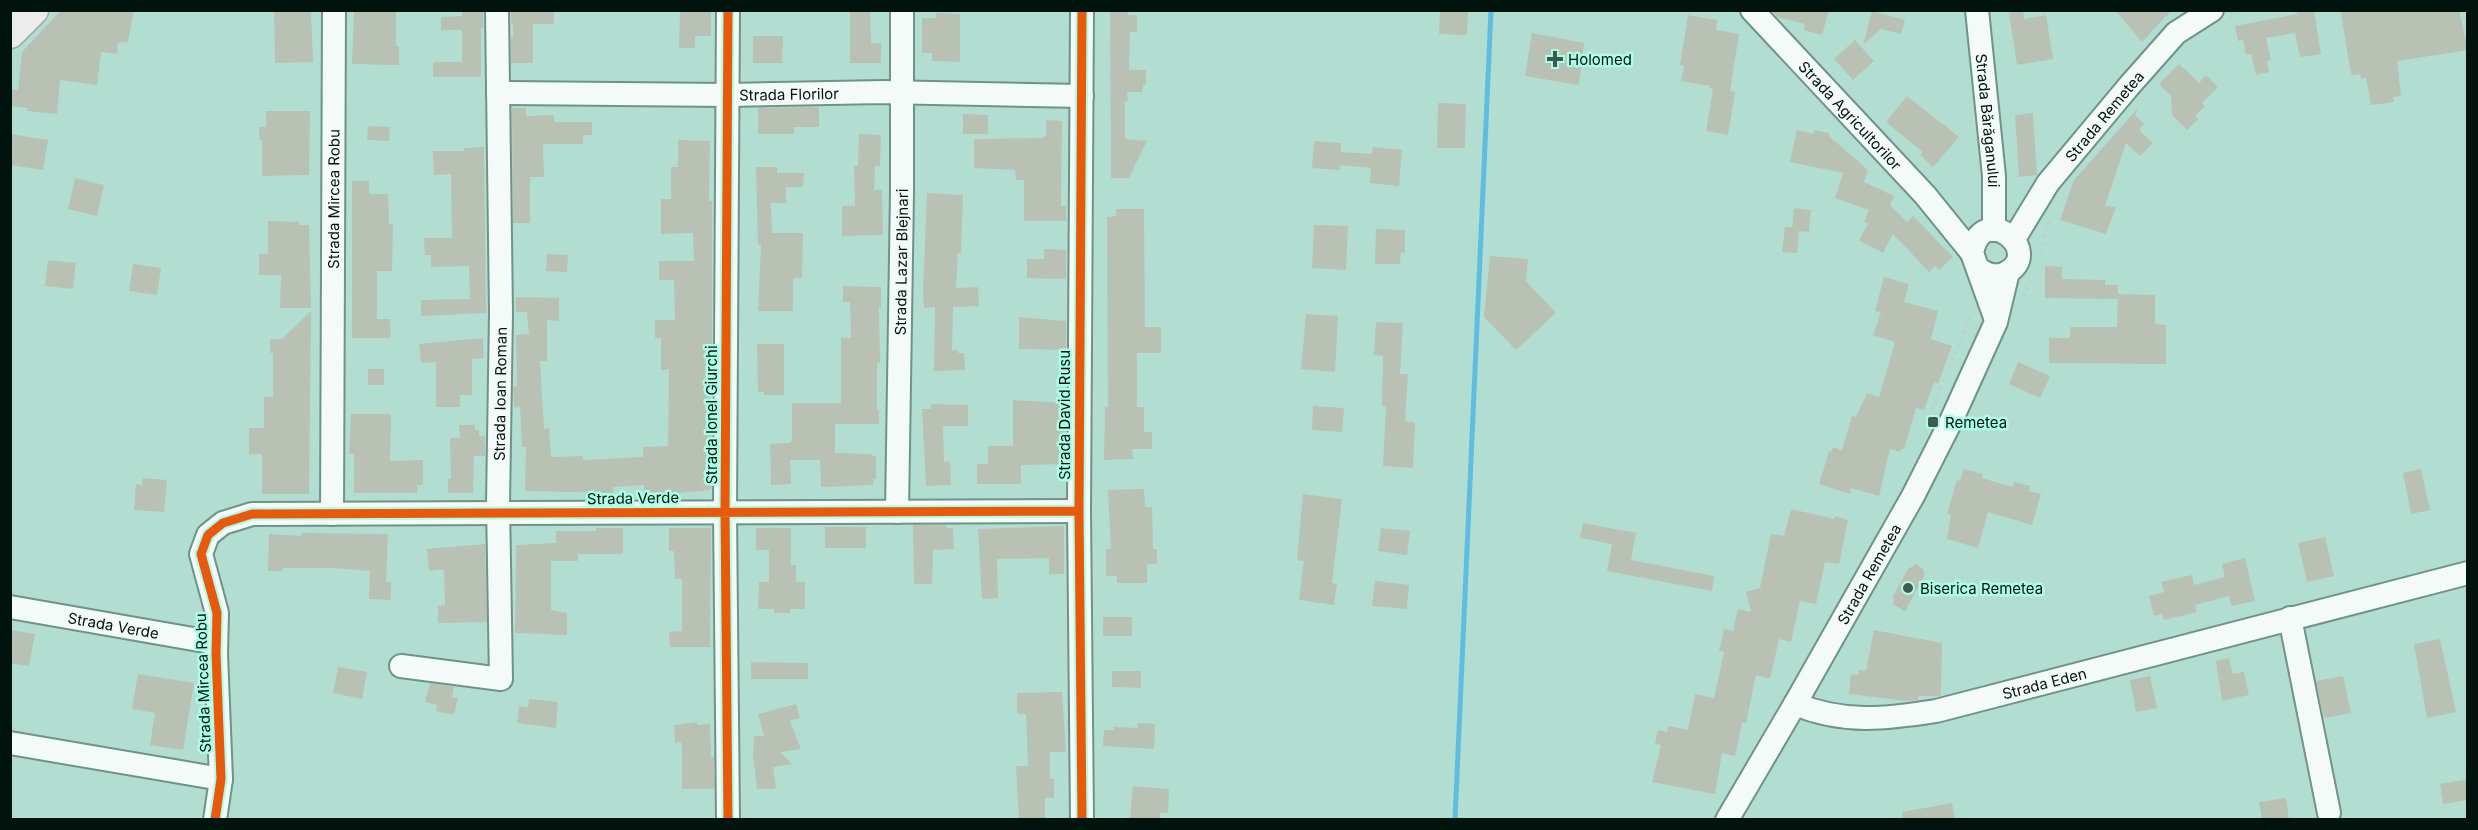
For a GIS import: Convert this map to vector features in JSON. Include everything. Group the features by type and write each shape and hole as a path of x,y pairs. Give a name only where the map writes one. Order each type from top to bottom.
{"main road":[{"path":"10,33 33,10"}],"street":[{"name":"Strada Mircea Robu","path":"215,819 221,779 217,613 201,554 208,535 223,523 252,514 332,514 334,10"},
{"name":"Strada Ioan Roman","path":"401,666 501,679 499,514 501,313 497,10"},
{"name":"Strada Ionel Giurchi","path":"728,10 725,512 728,819"},
{"name":"Strada Lazar Blejnari","path":"897,512 902,192 902,10"},
{"name":"Strada David Rusu","path":"1082,10 1078,511 1082,819"},
{"name":"Strada Agricultorilor","path":"1752,10 1948,221 1976,261"},
{"name":"Strada Bărăganului","path":"1977,10 1994,176 1997,234"},
{"name":"Strada Remetea","path":"1997,234 2048,183 2176,33 2212,10"},
{"name":"Strada Florilor","path":"498,93 901,93 1082,96"},
{"name":"Strada Agricultorilor","path":"1948,221 1997,234"},
{"path":"1976,261 1993,276 2008,272 2017,261 2017,246 1997,234 1974,244 1976,261 1996,322"},
{"name":"Strada Remetea","path":"1726,819 1795,704 1913,496 1951,421 1996,322 2008,272"},
{"name":"Strada Verde","path":"332,514 1078,511"},
{"name":"Strada Eden","path":"1795,704 1820,714 1849,719 1882,718 1936,711 2290,618 2467,577"},
{"name":"Strada Verde","path":"10,607 216,643"},
{"path":"2290,618 2329,813"},
{"name":"Strada Mircea Robu","path":"10,742 221,779"}],"path":[{"path":"2037,260 2052,215"},
{"path":"2021,304 2033,272"},
{"path":"1932,411 1968,321"}],"building":[{"path":"61,10 134,10 128,42 118,43 117,54 101,52 97,85 60,80 57,114 27,111 27,108 10,106 10,89 18,90 22,52"},
{"path":"274,10 311,10 313,62 275,63"},
{"path":"366,10 396,10 396,46 399,46 399,65 352,64 354,12 366,12"},
{"path":"511,10 554,10 554,24 533,24 533,63 511,63 513,23 511,23"},
{"path":"850,10 870,10 871,43 881,43 881,63 850,63"},
{"path":"1110,10 1128,10 1128,15 1137,15 1137,32 1130,32 1129,70 1146,70 1146,85 1143,85 1142,92 1127,92 1128,101 1125,101 1125,139 1147,141 1129,178 1111,178"},
{"path":"1440,10 1468,10 1467,35 1439,34"},
{"path":"1771,10 1829,10 1822,35 1804,30 1805,24 1777,17"},
{"path":"2023,10 2024,19 2046,15 2053,59 2017,65 2009,13"},
{"path":"2115,10 2172,10 2142,42"},
{"path":"2297,10 2314,10 2321,54 2300,57 2295,33 2266,38 2271,60 2267,61 2269,72 2256,75 2251,54 2246,55 2243,40 2238,41 2235,26 2297,14"},
{"path":"2345,10 2459,10 2468,50 2397,61 2401,96 2393,97 2394,102 2371,105 2366,78 2361,79 2360,74 2351,75 2341,13"},
{"path":"680,11 711,12 711,36 695,36 695,48 679,48"},
{"path":"1872,11 1905,20 1901,34 1881,29 1863,45"},
{"path":"462,12 483,12 481,77 433,77 433,62 462,62 462,30 441,30 441,17 462,16"},
{"path":"936,13 960,14 960,62 932,61 932,53 922,53 922,18 936,18"},
{"path":"1688,15 1717,20 1716,30 1739,34 1730,91 1735,92 1728,135 1706,131 1713,89 1709,88 1710,86 1681,81 1684,66 1680,65"},
{"name":"Holomed","path":"1532,33 1584,43 1579,85 1525,76"},
{"path":"753,36 783,36 782,63 753,63"},
{"path":"1855,40 1874,61 1853,80 1834,59"},
{"path":"2179,64 2199,83 2206,75 2218,87 2202,103 2205,106 2195,116 2198,119 2187,130 2172,115 2171,96 2159,84"},
{"path":"1907,96 1959,137 1933,167 1920,155 1923,152 1886,122"},
{"path":"1438,103 1466,104 1465,148 1437,148"},
{"path":"819,107 819,127 794,127 794,134 758,134 758,108"},
{"path":"512,108 526,108 526,116 554,115 554,122 592,122 592,135 583,135 583,144 543,144 544,177 530,177 530,223 513,223"},
{"path":"2138,108 2135,116 2144,124 2139,130 2153,143 2140,156 2126,143 2105,206 2116,207 2106,234 2060,220 2074,180"},
{"path":"266,111 310,111 309,175 262,176 262,140 259,140 259,127 266,127"},
{"path":"2033,113 2037,175 2019,177 2015,115"},
{"path":"963,114 988,115 988,134 963,134"},
{"path":"1046,120 1062,121 1061,206 1066,206 1066,221 1024,221 1024,180 1016,180 1015,170 974,168 974,139 1042,138 1046,136"},
{"path":"368,126 390,127 389,141 367,140"},
{"path":"1797,130 1814,134 1814,130 1829,133 1829,136 1868,170 1864,182 1894,196 1890,205 1907,222 1913,216 1953,257 1939,270 1935,266 1929,272 1893,234 1883,253 1859,240 1868,224 1864,222 1869,210 1835,198 1843,173 1790,162"},
{"path":"10,134 48,140 43,170 10,165"},
{"path":"859,134 881,135 880,166 875,166 874,190 882,190 883,235 842,236 842,206 855,206 854,166 858,166"},
{"path":"678,140 710,141 712,463 709,463 711,490 644,496 644,485 613,487 613,493 525,491 526,447 522,447 520,407 514,408 513,387 517,386 516,335 529,334 527,312 516,312 516,297 559,298 559,321 547,320 547,361 540,361 544,429 549,428 551,457 583,456 583,460 643,457 643,447 668,446 669,369 661,370 661,338 655,338 655,320 675,320 674,280 659,280 659,261 694,261 693,233 661,234 661,199 671,199 671,167 678,167"},
{"path":"1314,141 1341,143 1341,152 1372,154 1373,147 1402,150 1399,186 1370,183 1371,168 1340,165 1339,170 1312,168"},
{"path":"484,147 486,313 421,316 421,300 470,299 469,266 431,267 431,255 425,255 424,238 452,238 451,174 434,175 433,151 464,151 464,148"},
{"path":"756,167 777,167 777,173 804,173 803,187 786,187 786,203 771,203 772,233 803,233 802,278 793,278 793,311 758,311 761,245 758,245"},
{"path":"75,178 104,185 97,216 68,209"},
{"path":"352,181 369,181 369,194 388,194 389,224 393,224 392,271 377,271 377,319 390,319 391,338 352,338"},
{"path":"927,193 963,195 961,253 958,253 956,288 978,287 979,306 953,307 952,350 964,353 965,370 934,371 935,307 924,308 923,294"},
{"path":"1794,208 1811,210 1809,232 1799,231 1797,253 1782,252 1785,227 1792,227"},
{"path":"1116,209 1144,209 1145,327 1161,327 1161,353 1137,353 1137,407 1144,407 1144,432 1152,432 1152,449 1132,449 1133,459 1104,460 1105,407 1108,407 1107,217 1116,216"},
{"path":"268,221 299,222 299,225 309,225 311,308 280,308 281,275 259,275 259,254 268,254"},
{"path":"1314,225 1348,226 1346,270 1312,268"},
{"path":"1376,229 1405,230 1405,253 1401,252 1400,264 1375,264"},
{"path":"1044,249 1066,250 1066,279 1027,278 1027,259 1044,259"},
{"path":"547,254 568,255 567,272 546,271"},
{"path":"1490,256 1528,259 1526,281 1556,313 1516,350 1484,317"},
{"path":"48,260 76,263 73,289 45,286"},
{"path":"133,264 161,268 157,295 129,291"},
{"path":"2045,266 2062,267 2062,279 2105,280 2105,285 2118,285 2118,299 2045,298"},
{"path":"1884,277 1909,284 1904,302 1938,311 1931,339 1952,346 1938,384 1934,382 1924,410 1916,408 1904,449 1900,452 1890,449 1879,496 1851,488 1850,494 1819,484 1829,451 1831,452 1833,447 1842,450 1852,416 1856,417 1867,393 1879,397 1895,342 1873,335 1881,312 1875,311"},
{"path":"843,286 881,287 880,363 877,363 879,424 835,424 835,453 876,456 876,479 873,479 873,485 821,487 820,460 790,460 791,484 771,485 770,444 790,443 792,440 792,403 841,403 841,338 851,338 850,302 843,302"},
{"path":"2118,294 2155,295 2155,324 2166,325 2166,364 2049,363 2049,338 2070,338 2070,327 2117,327"},
{"path":"311,311 309,494 262,494 262,454 249,454 249,428 264,428 264,397 273,397 273,353 270,353 270,339 282,339"},
{"path":"1306,314 1338,316 1335,372 1301,369"},
{"path":"1019,317 1066,321 1066,350 1019,349"},
{"path":"1376,322 1403,323 1400,374 1408,374 1405,421 1415,422 1413,468 1383,466 1386,407 1382,406 1383,356 1374,355"},
{"path":"483,338 484,358 472,359 472,395 460,395 460,407 436,407 436,362 421,363 419,344"},
{"path":"757,344 784,344 784,395 764,395 764,392 758,392"},
{"path":"2018,362 2050,376 2040,398 2009,384"},
{"path":"368,369 384,369 384,385 368,385"},
{"path":"1013,400 1065,403 1064,464 1021,465 1021,484 977,484 977,464 988,464 988,446 1013,446"},
{"path":"931,404 968,405 968,426 943,426 944,462 950,461 951,485 926,486 922,409 931,409"},
{"path":"1313,406 1344,408 1342,432 1312,430"},
{"path":"351,414 391,414 390,461 423,460 423,485 417,485 417,493 354,493 354,454 349,454"},
{"path":"459,425 475,425 475,430 479,430 479,436 485,436 485,456 474,456 473,493 448,493 448,479 451,479 450,438 460,438"},
{"path":"1964,469 1983,474 1982,478 2012,487 2014,482 2030,486 2029,491 2041,494 2032,525 1988,512 1978,548 1947,539 1951,515 1947,514 1957,480 1960,481"},
{"path":"2421,469 2430,510 2411,514 2403,473"},
{"path":"143,478 167,480 164,512 134,510 136,484 142,485"},
{"path":"1144,489 1145,507 1152,507 1153,549 1157,549 1157,564 1147,564 1147,583 1117,583 1117,576 1106,576 1106,549 1111,549 1108,490"},
{"path":"1303,494 1342,499 1332,583 1337,584 1334,605 1299,600 1304,561 1297,560"},
{"path":"1791,509 1848,520 1839,564 1825,562 1816,604 1800,601 1791,642 1779,639 1770,679 1756,675 1746,723 1742,722 1735,756 1722,753 1715,794 1652,782 1661,745 1655,744 1658,730 1667,732 1668,726 1688,730 1695,694 1714,698 1724,652 1719,651 1724,629 1733,631 1738,609 1751,612 1746,592 1760,588 1771,534 1784,536"},
{"path":"1583,523 1636,533 1631,560 1714,576 1712,591 1607,571 1612,544 1580,538"},
{"path":"913,525 946,525 946,528 953,528 954,549 933,550 932,584 914,584"},
{"path":"1064,526 1064,574 1049,574 1049,558 997,559 998,598 982,599 978,529"},
{"path":"825,527 866,527 866,548 825,548"},
{"path":"596,528 623,528 623,554 578,554 578,561 551,561 551,610 567,613 567,635 515,633 516,545 556,543 556,531 596,531"},
{"path":"669,528 711,528 710,647 670,647 669,632 682,631 682,579 675,579 674,551 669,551"},
{"path":"756,528 791,528 791,565 796,565 796,582 805,582 805,609 790,609 790,613 774,613 774,609 758,609 759,582 769,582 769,550 756,550"},
{"path":"1381,528 1410,531 1407,555 1378,551"},
{"path":"302,533 388,534 386,582 391,582 391,600 369,599 370,571 282,568 282,571 268,571 269,534 302,536"},
{"path":"2325,537 2334,576 2307,582 2298,543"},
{"path":"485,544 487,622 438,623 438,606 445,605 444,569 429,571 427,549"},
{"path":"2245,558 2255,601 2232,606 2229,596 2195,605 2197,612 2164,620 2162,614 2154,616 2149,596 2164,592 2161,582 2192,575 2194,585 2225,577 2222,564"},
{"name":"Biserica Remetea","path":"1916,564 1924,570 1924,577 1905,611 1892,604 1895,600 1892,598 1908,569"},
{"path":"1375,581 1409,585 1407,609 1372,606"},
{"path":"1103,617 1132,617 1132,636 1103,636"},
{"path":"10,630 35,634 29,666 10,663"},
{"path":"1874,630 1942,643 1941,696 1919,696 1918,700 1907,701 1849,694 1851,674 1858,675 1858,670 1866,671"},
{"path":"2440,639 2456,712 2427,718 2414,644"},
{"path":"2229,658 2233,674 2244,672 2249,695 2222,701 2216,661"},
{"path":"751,662 808,663 808,679 751,679"},
{"path":"338,667 367,672 362,699 333,693"},
{"path":"1112,671 1141,671 1141,688 1112,687"},
{"path":"138,674 194,683 183,750 150,745 155,713 132,709"},
{"path":"2150,676 2157,708 2136,712 2130,680"},
{"path":"2343,676 2351,713 2324,718 2316,681"},
{"path":"430,683 454,687 452,697 458,698 454,715 436,711 437,705 425,702"},
{"path":"1062,692 1066,752 1050,752 1050,779 1054,779 1054,798 1045,798 1045,819 1019,819 1016,766 1028,766 1026,714 1017,714 1017,693"},
{"path":"529,699 558,702 556,728 517,723 519,706 528,707"},
{"path":"796,704 800,718 790,721 801,749 780,752 792,764 773,767 776,789 757,789 753,755 754,736 764,736 758,714"},
{"path":"697,722 697,725 710,724 711,757 714,757 714,789 682,789 682,747 681,742 675,743 674,725"},
{"path":"1138,723 1155,724 1154,749 1103,746 1104,730 1114,730 1114,727 1138,728"},
{"path":"2468,779 2468,800 2443,804 2440,784"},
{"path":"1133,786 1169,789 1168,813 1160,813 1160,819 1130,819"},
{"path":"2286,798 2289,819 2262,819 2259,802"},
{"path":"1952,803 1955,819 1903,819 1902,812"}],"waterway":[{"path":"1455,820 1491,10"}],"cycle path":[{"path":"728,10 725,512 728,820"},
{"path":"1082,10 1079,511 1082,820"},
{"path":"215,820 221,779 216,654 217,613 201,554 208,535 223,523 252,514 1079,511"}],"place":[{"name":"Holomed","path":"1555,59"},
{"name":"Remetea","path":"1933,422"},
{"name":"Biserica Remetea","path":"1908,588"}]}
